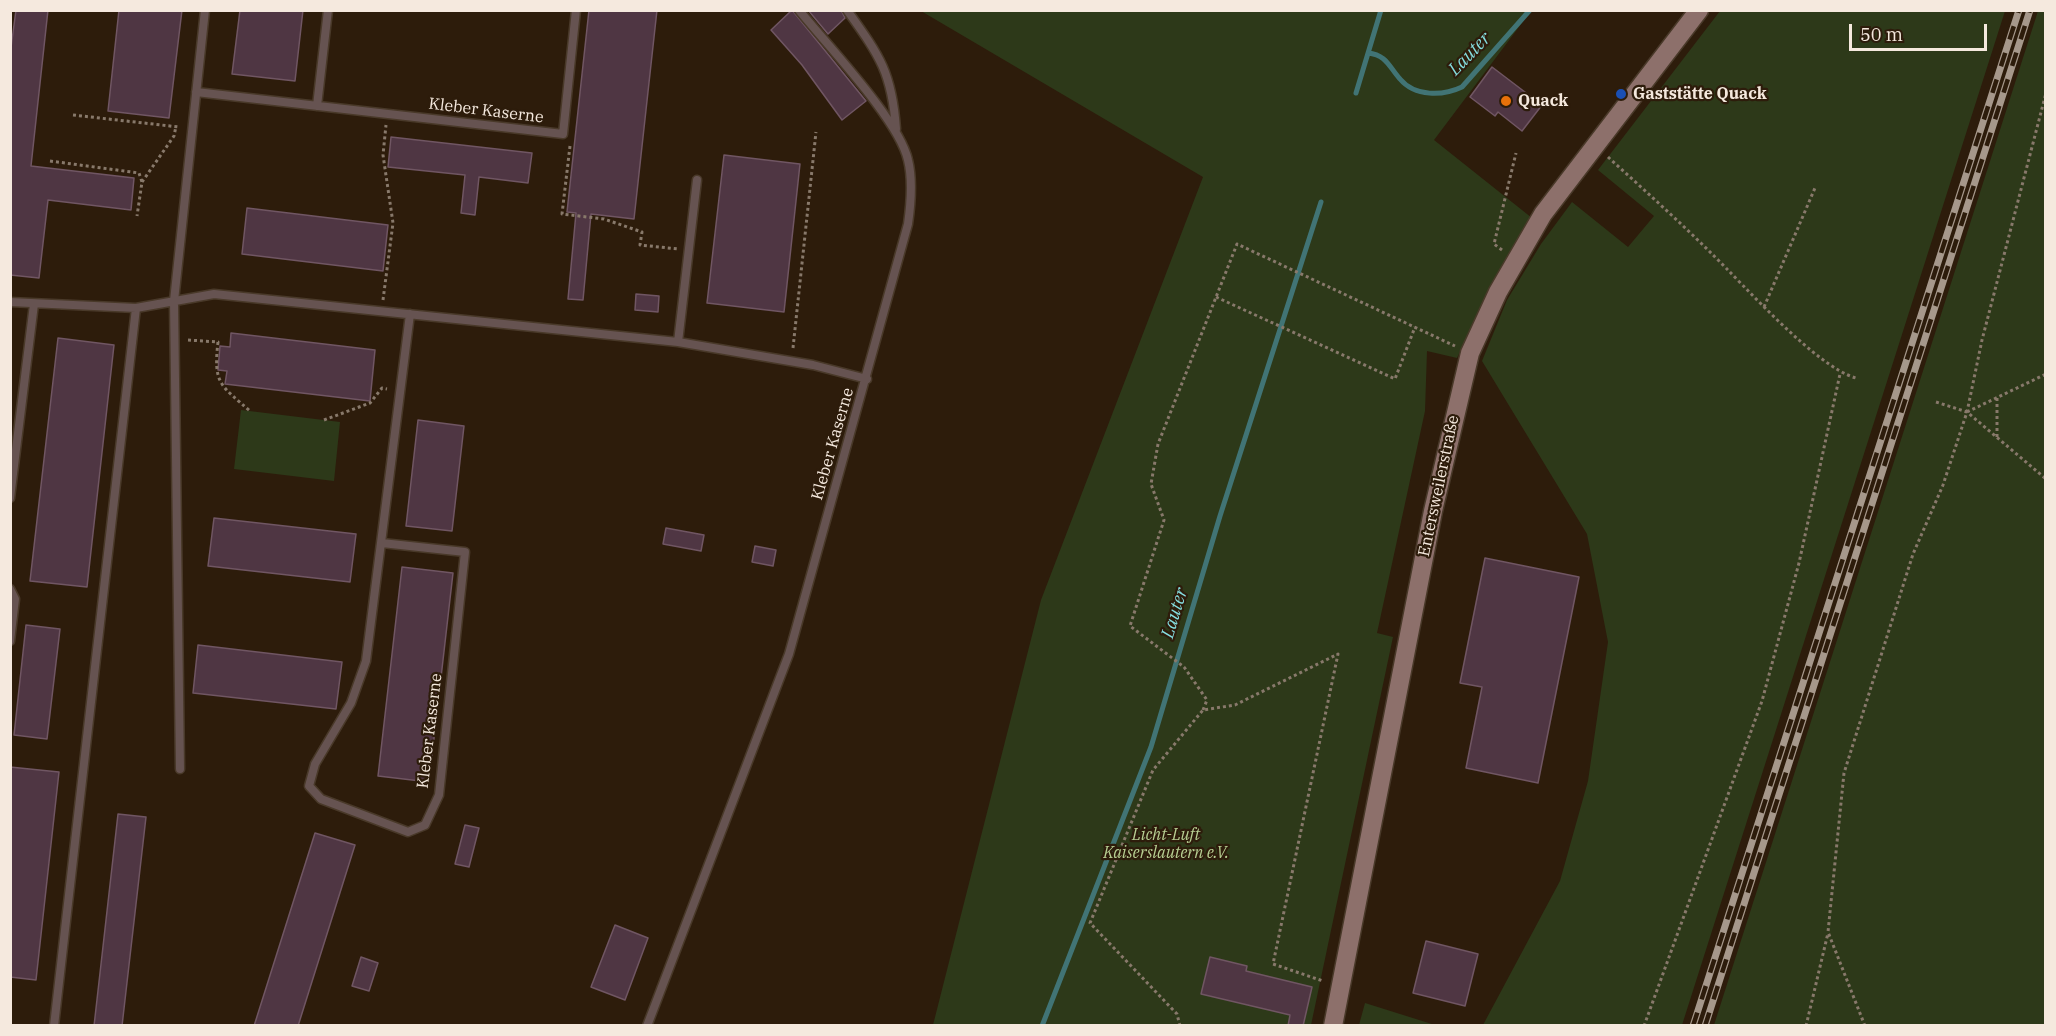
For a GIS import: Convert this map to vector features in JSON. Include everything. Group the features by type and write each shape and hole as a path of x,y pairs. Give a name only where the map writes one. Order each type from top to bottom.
{"main road":[{"name":"Entersweilerstraße","path":"1333,1026 1433,511 1470,353 1515,260 1543,214 1699,10"}],"lane":[{"path":"180,770 174,301 205,10"},
{"path":"317,106 328,10"},
{"name":"Kleber Kaserne","path":"196,92 563,134 576,10"},
{"path":"799,10 896,129"},
{"path":"847,10 886,69 894,96 896,129"},
{"name":"Kleber Kaserne","path":"647,1026 789,654 867,379 902,251 911,202 908,159 896,129"},
{"path":"678,342 697,180"},
{"name":"Kleber Kaserne","path":"10,302 136,308 214,294 678,342 791,361 867,379"},
{"path":"10,498 34,304"},
{"path":"54,1026 136,308"},
{"name":"Kleber Kaserne","path":"382,543 465,552 439,795 425,825 408,832 321,799 309,786 315,764 351,703 366,661 410,314"},
{"path":"10,589 15,599 10,641"}],"path":[{"path":"1806,1026 1828,932 1844,773 1913,554 1943,485 1967,412 1982,340 2046,93"},
{"path":"382,310 393,223 382,155 387,114"},
{"path":"73,115 176,126 192,131"},
{"path":"137,216 142,182 174,136 176,126"},
{"path":"791,361 816,132"},
{"path":"563,134 570,140 562,214 604,219 642,232 640,245 688,251"},
{"path":"1596,146 1674,217 1764,307 1840,374 1856,378"},
{"path":"1515,260 1494,244 1516,153"},
{"path":"50,161 132,171 139,173 142,182"},
{"path":"1764,307 1815,188"},
{"path":"1180,1026 1177,1014 1090,923 1153,770 1203,710 1207,700 1184,667 1130,626 1164,520 1151,484 1158,444 1237,244 1462,350"},
{"path":"1216,297 1395,379 1415,327"},
{"path":"174,317 187,340 218,342 215,370 220,384 251,412"},
{"path":"1644,1026 1762,701 1799,564 1840,374"},
{"path":"1967,412 2046,374"},
{"path":"324,420 370,403 382,388 401,390"},
{"path":"1997,398 1997,438"},
{"path":"1936,402 1967,412 2046,479"},
{"path":"1203,710 1235,705 1338,654 1273,964 1326,981"},
{"path":"1828,932 1865,1026"}],"green space":[{"name":"Licht-Luft Kaiserslautern e.V.","path":"921,11 1531,11 1434,140 1532,218 1489,290 1457,358 1427,351 1425,411 1377,633 1393,637 1311,1025 933,1025 1041,600 1203,177"},
{"path":"1720,11 2005,11 1682,1025 1483,1025 1560,881 1588,781 1608,642 1587,534 1482,361 1507,300 1541,244 1572,202 1628,247 1654,216 1598,170"},
{"path":"2038,11 2046,11 2045,1025 1714,1025"},
{"path":"241,410 340,422 334,481 234,469"},
{"path":"1365,1003 1435,1025 1359,1025"}],"building":[{"path":"16,10 48,10 31,166 134,178 131,210 48,200 39,278 10,275 10,55"},
{"path":"119,10 182,10 169,118 108,111"},
{"path":"240,10 303,10 295,81 232,74"},
{"path":"589,10 657,10 634,219 591,214 583,300 568,299 576,213 567,212"},
{"path":"792,10 866,101 842,120 802,65 771,30"},
{"path":"808,10 841,10 845,18 828,34"},
{"name":"Quack","path":"1492,67 1542,105 1522,131 1498,112 1495,116 1470,97"},
{"path":"391,137 532,153 528,183 479,177 475,215 461,213 465,175 388,167"},
{"path":"724,155 800,164 784,312 707,303"},
{"path":"247,208 388,225 383,271 242,254"},
{"path":"636,294 659,296 658,312 635,310"},
{"path":"231,333 375,350 370,401 225,384 227,371 218,370 220,346 230,347"},
{"path":"58,338 114,345 87,587 30,581"},
{"path":"418,420 464,426 452,531 406,526"},
{"path":"214,518 356,534 350,582 208,566"},
{"path":"666,528 704,535 701,551 663,544"},
{"path":"755,546 776,550 773,566 752,562"},
{"path":"1485,558 1579,577 1538,783 1466,768 1482,687 1460,683"},
{"path":"402,567 453,573 429,782 378,776"},
{"path":"26,625 60,629 47,739 14,735"},
{"path":"198,645 342,662 336,709 193,693"},
{"path":"10,767 59,772 36,980 10,977"},
{"path":"118,814 146,817 122,1026 94,1026"},
{"path":"465,825 479,828 469,867 455,864"},
{"path":"315,833 355,845 298,1026 254,1026"},
{"path":"615,925 648,938 625,1000 591,987"},
{"path":"1426,941 1478,954 1465,1006 1413,993"},
{"path":"361,957 378,963 369,991 352,986"},
{"path":"1210,957 1247,966 1246,971 1312,987 1303,1026 1288,1026 1290,1015 1201,994"}],"waterway":[{"name":"Lauter","path":"1356,93 1381,10"},
{"name":"Lauter","path":"1368,53 1384,59 1400,79 1413,89 1430,93 1454,90 1462,87 1530,10"},
{"name":"Lauter","path":"1042,1026 1151,747 1220,516 1321,202"}],"railway":[{"path":"1693,1026 2019,10"},
{"path":"1705,1026 2030,10"}],"place":[{"name":"Gaststätte Quack","path":"1621,94"},
{"name":"Quack","path":"1506,101"}]}
